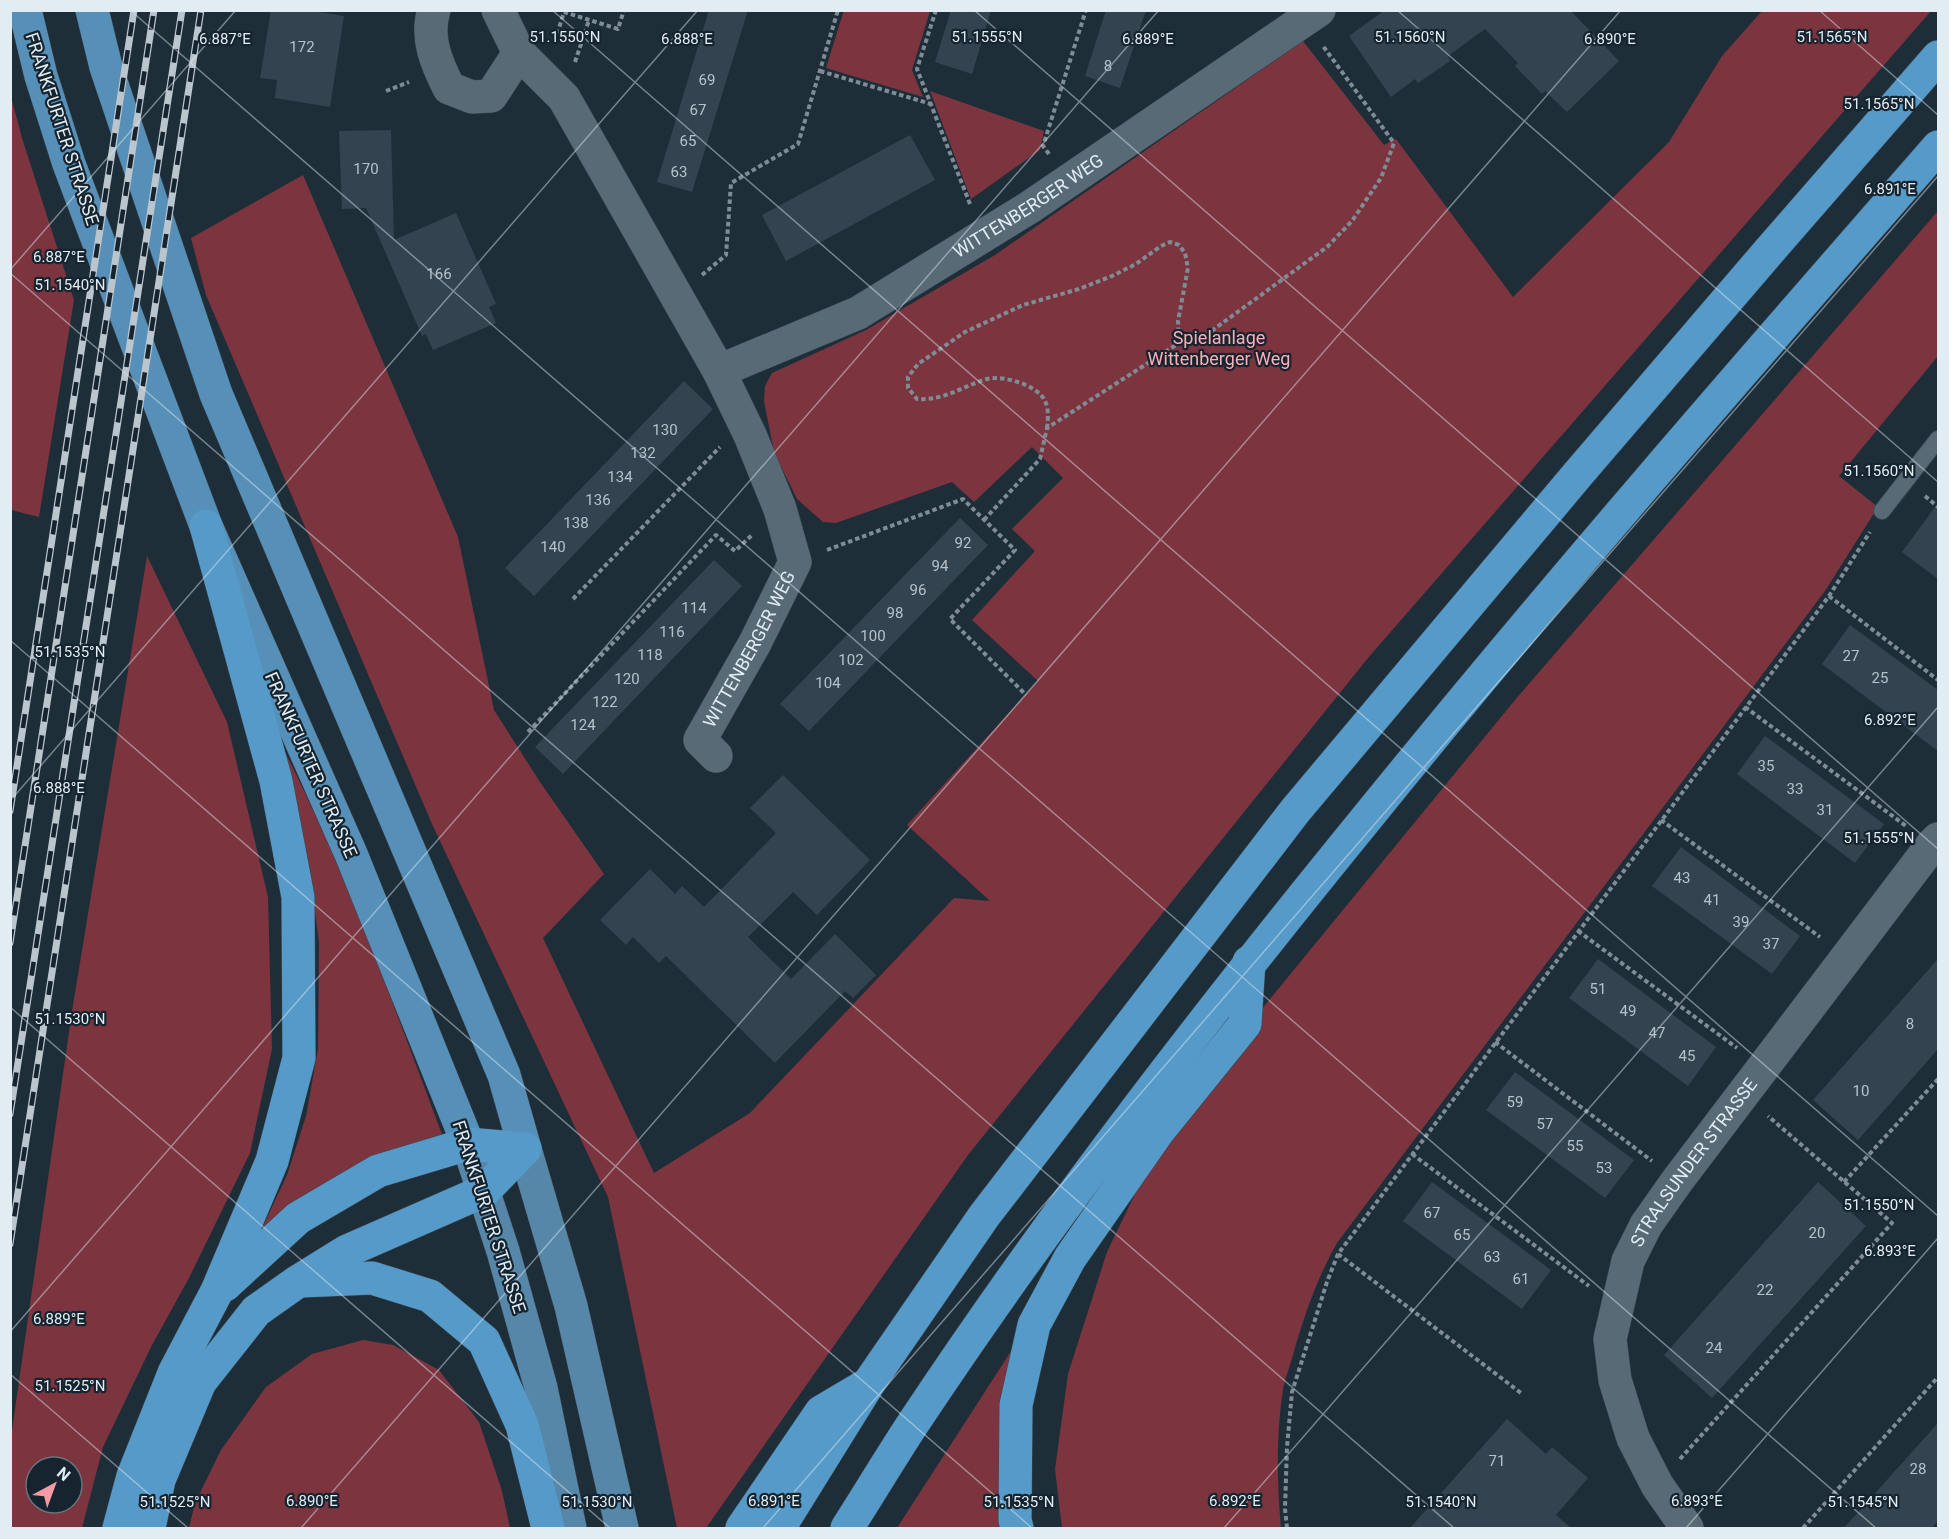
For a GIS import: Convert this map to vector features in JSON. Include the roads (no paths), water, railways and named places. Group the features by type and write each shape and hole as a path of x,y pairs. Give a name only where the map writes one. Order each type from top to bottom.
{"highway":[{"name":"FRANKFURTER STRASSE","path":"25,10 41,76 69,164 206,526 351,854 468,1143"},
{"path":"92,10 106,67 216,394 504,1075 525,1149"},
{"path":"779,1528 870,1383 984,1216 1295,811 1578,474 1938,57"},
{"path":"848,1528 917,1417 1014,1277 1123,1127 1249,962 1532,617 1938,147"},
{"path":"119,1528 133,1476 174,1373 218,1291 272,1161 299,1058 298,897 276,782 206,526"},
{"path":"1017,1528 1015,1520 1016,1405 1034,1325 1070,1258 1143,1152 1245,1024 1249,962"},
{"path":"218,1291 298,1218 378,1172 468,1143 525,1149"},
{"path":"149,1528 159,1480 200,1382 256,1311 347,1251 484,1191 525,1149"},
{"path":"297,1282 372,1278 430,1296 484,1341 522,1425 548,1528"},
{"path":"742,1528 821,1412 870,1383"}],"main road":[{"name":"FRANKFURTER STRASSE","path":"468,1143 503,1251 541,1388 570,1528"},
{"path":"525,1149 571,1306 622,1528"}],"street":[{"path":"434,10 431,20 433,55 449,88 472,98 491,96 519,53"},
{"name":"WITTENBERGER WEG","path":"498,10 519,53 564,98 586,141 678,296 719,371 780,509 795,562 755,643 700,740 716,756"},
{"name":"WITTENBERGER WEG","path":"719,371 858,313 1070,181 1312,16"},
{"name":"STRALSUNDER STRASSE","path":"1687,1528 1657,1485 1633,1438 1615,1380 1610,1340 1628,1261 1646,1225 1677,1181 1935,842"}],"lane":[{"path":"1882,511 1938,439"}],"railway":[{"path":"10,811 134,10"},
{"path":"10,943 154,10"},
{"path":"10,1114 182,10"},
{"path":"10,1244 201,10"}],"park label":[{"name":"Spielanlage Wittenberger Weg","path":"1219,348"}]}
